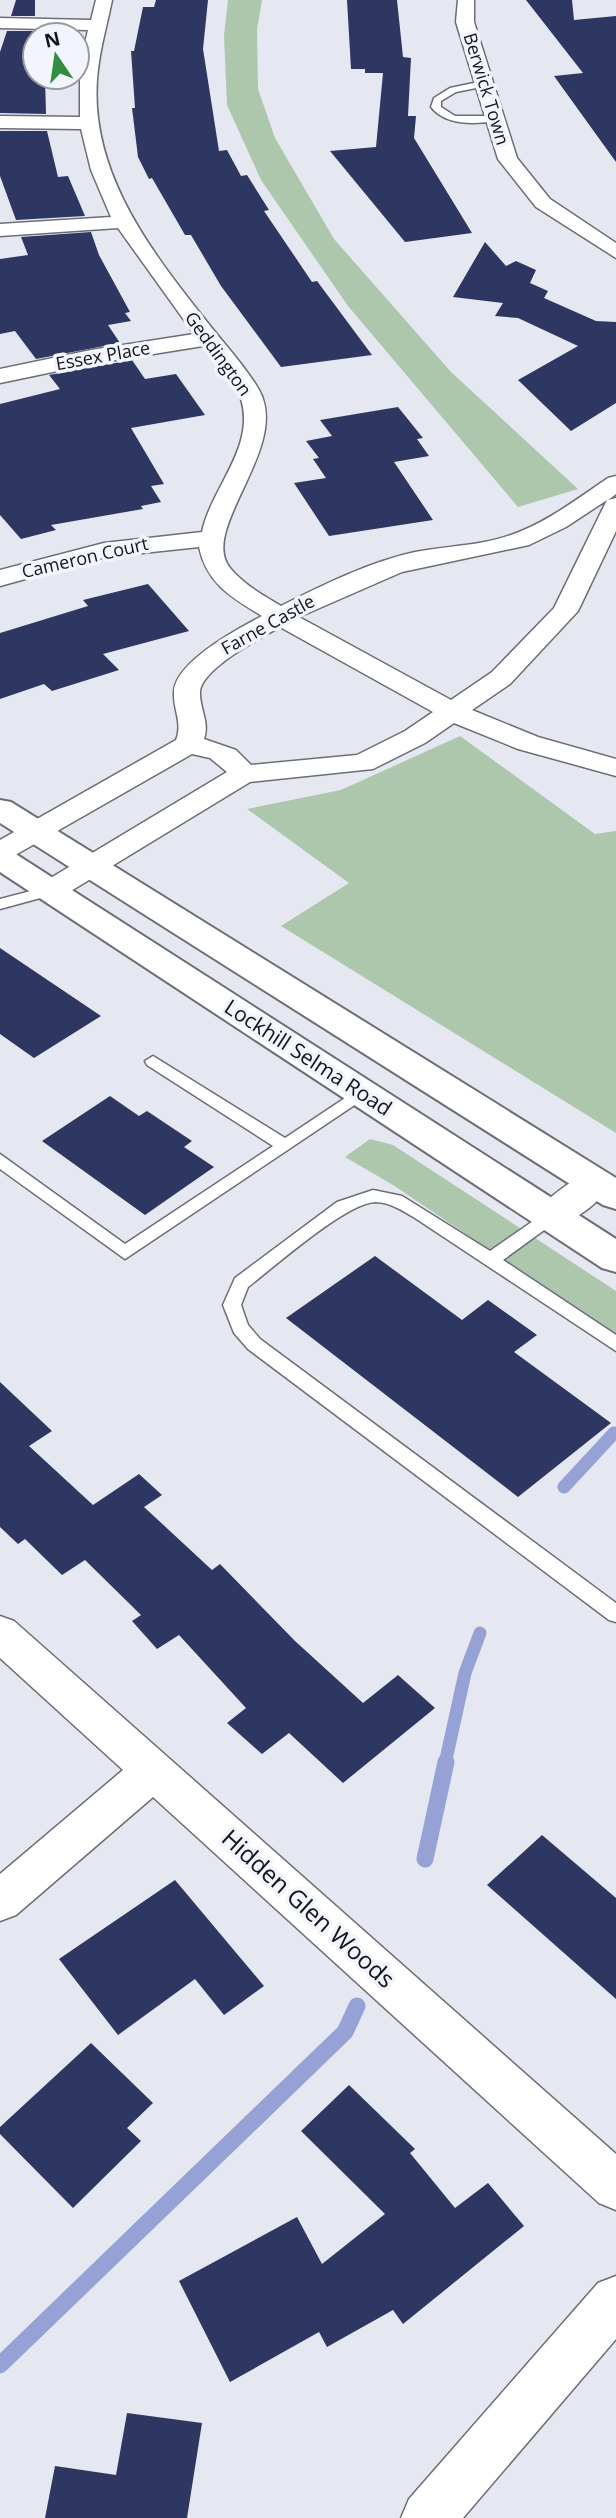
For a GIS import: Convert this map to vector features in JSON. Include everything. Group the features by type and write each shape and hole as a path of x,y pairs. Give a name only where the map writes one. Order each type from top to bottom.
{"main road":[{"path":"0,809 605,1189"},
{"name":"Lockhill Selma Road","path":"0,858 616,1258"}],"street":[{"name":"Geddington","path":"104,0 96,24 86,84 87,123 122,222 252,398 256,430 242,469 218,513 213,538 216,568 238,590 282,618 452,712 528,743 616,768"},
{"name":"Berwick Town","path":"466,0 465,23 508,159 543,203 616,252"},
{"path":"0,23 96,24"},
{"path":"0,122 87,123"},
{"path":"0,230 122,222"},
{"name":"Essex Place","path":"0,376 92,357 207,339"},
{"name":"Farne Castle","path":"188,745 194,730 188,706 188,685 204,662 358,579 392,568 522,540 576,512 616,483"},
{"path":"0,852 35,831 243,774 316,769 363,762 415,737 501,678 565,611 616,505"},
{"name":"Cameron Court","path":"0,578 104,550 213,538"},
{"path":"50,891 90,865 188,745 214,749 235,761 243,774"},
{"path":"552,1216 605,1189"},
{"name":"Hidden Glen Woods","path":"0,1633 616,2186"},
{"path":"0,1901 153,1770"},
{"path":"428,2518 616,2301"}],"lane":[{"path":"483,84 445,93 437,100 436,107 441,114 453,118 494,119"},
{"path":"0,904 50,891"},
{"path":"153,1061 285,1146"},
{"path":"0,1160 125,1254 363,1094"},
{"path":"616,1344 405,1205 373,1196 342,1206 241,1283 232,1304 240,1328 254,1344 616,1614"},
{"path":"491,1260 552,1216"}],"green space":[{"path":"228,0 262,0 257,29 258,89 275,138 334,239 451,372 578,489 518,507 348,306 261,180 227,105 224,36"},
{"path":"460,736 595,834 616,831 616,1133 281,926 349,883 247,809 341,790"},
{"path":"370,1139 393,1145 616,1291 616,1335 393,1185 345,1157"}],"building":[{"path":"16,0 35,0 35,16 11,16"},
{"path":"156,0 208,0 203,49 219,151 227,150 241,176 247,175 269,210 264,211 312,282 317,281 372,355 281,367 221,286 191,235 185,235 152,178 149,179 138,157 132,108 135,108 131,51 134,51 143,7 154,7"},
{"path":"347,0 397,0 403,57 411,58 408,116 416,116 414,138 472,233 405,242 330,151 376,147 383,73 365,73 365,69 351,69"},
{"path":"526,0 572,0 574,20 616,16 616,162 554,76 583,73"},
{"path":"7,31 21,31 21,91 45,91 46,114 0,113 0,52"},
{"path":"0,131 47,131 58,177 68,176 85,216 16,220 0,176"},
{"path":"91,232 99,255 130,312 125,313 131,321 108,325 120,343 36,359 15,331 0,334 0,259 28,255 21,237"},
{"path":"485,242 506,266 516,261 536,270 530,283 548,291 544,298 596,321 616,322 616,403 571,431 518,380 578,346 518,318 495,316 503,303 453,297"},
{"path":"132,360 145,379 176,374 205,415 131,428 164,484 151,486 161,502 141,506 143,509 51,525 56,530 21,539 0,515 0,404 60,389 49,375"},
{"path":"398,407 423,438 417,439 429,456 394,462 433,520 329,536 294,483 326,478 313,459 319,458 306,441 332,436 320,420"},
{"path":"148,584 189,631 103,654 119,670 52,691 44,684 0,699 0,633 88,606 83,600"},
{"path":"0,948 101,1016 34,1058 0,1034"},
{"path":"110,1096 139,1116 147,1111 192,1141 184,1147 214,1167 145,1215 42,1141"},
{"path":"375,1256 462,1320 488,1300 537,1335 514,1352 611,1423 518,1497 286,1318"},
{"path":"0,1382 52,1431 29,1446 93,1505 139,1474 162,1495 144,1507 212,1570 220,1564 295,1641 363,1703 398,1675 435,1708 343,1783 289,1733 262,1754 227,1723 246,1708 179,1635 157,1649 132,1621 141,1615 85,1560 62,1575 25,1539 18,1544 0,1527"},
{"path":"542,1835 616,1898 616,1999 487,1885"},
{"path":"175,1880 264,1986 224,2015 195,1979 118,2035 59,1959"},
{"path":"91,2043 153,2103 127,2128 141,2141 73,2208 0,2134 0,2127"},
{"path":"349,2085 415,2149 410,2153 455,2208 488,2183 524,2226 403,2324 393,2310 327,2347 319,2332 230,2382 179,2281 297,2217 322,2264 385,2214 301,2131"},
{"path":"127,2413 202,2423 187,2518 45,2518 55,2466 116,2475"}],"waterway":[{"path":"564,1487 614,1433"},
{"path":"445,1764 465,1673 480,1633"},
{"path":"425,1859 446,1762"},
{"path":"0,2365 345,2032 357,2006"}]}
